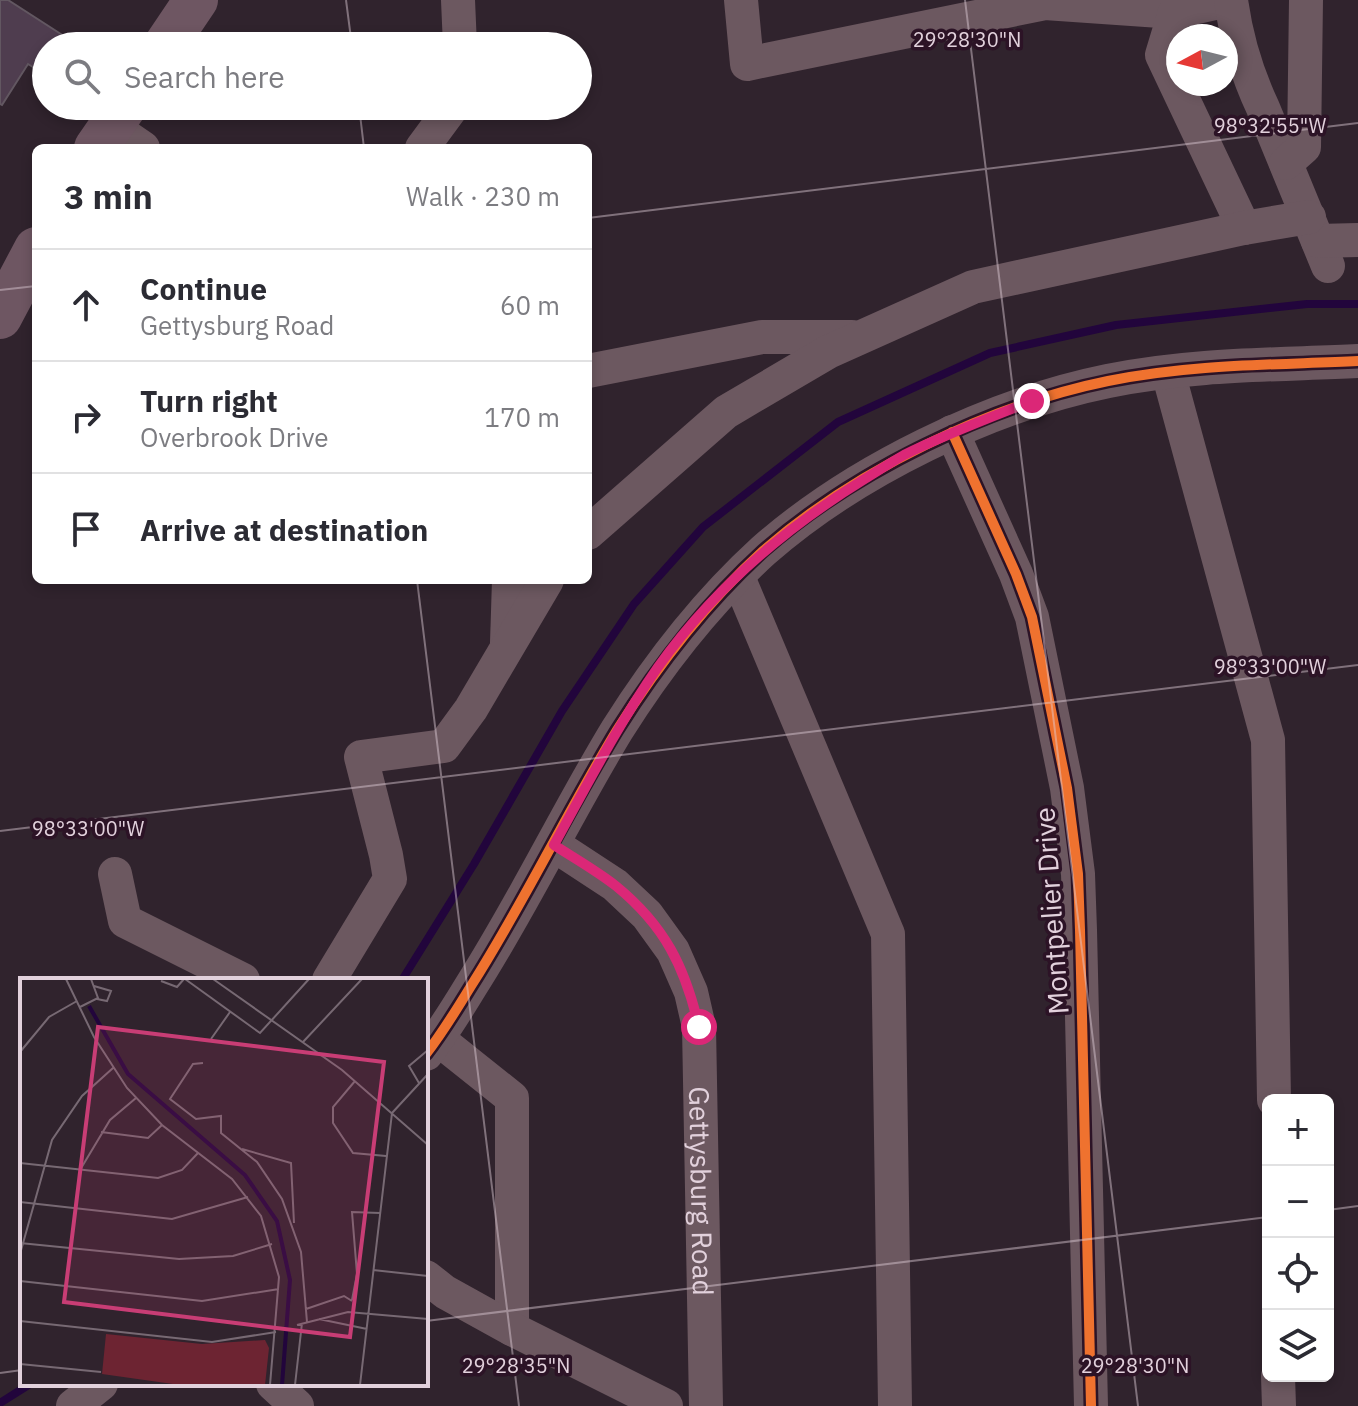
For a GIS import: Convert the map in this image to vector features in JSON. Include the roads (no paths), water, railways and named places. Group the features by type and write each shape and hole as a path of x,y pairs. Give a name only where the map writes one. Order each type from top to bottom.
{"main road":[{"path":"174,32 196,0"},
{"path":"0,317 32,257"}],"street":[{"path":"458,0 459,32"},
{"path":"741,0 747,64 1045,3 1175,12 1230,0 1252,85 1319,241"},
{"path":"1286,163 1304,147 1306,0"},
{"path":"1175,12 1162,55 1244,228"},
{"path":"425,144 443,120"},
{"path":"592,529 726,412 828,352 973,287 1244,228 1319,241 1358,240"},
{"path":"592,370 762,337 862,337"},
{"path":"512,1329 512,1098 432,1046 496,947 617,731 659,666 709,606 764,550 823,505 901,457 952,432 1032,401 1108,381 1168,372 1358,361"},
{"path":"1168,372 1268,740 1274,1094"},
{"name":"Montpelier Drive","path":"952,432 1032,617 1067,788 1078,874 1091,1406"},
{"path":"738,577 888,934 895,1406"},
{"path":"507,647 509,584"},
{"path":"330,978 390,879 361,757 444,746 471,709 545,584"},
{"name":"Gettysburg Road","path":"554,845 615,885 647,915 673,951 691,992 699,1027 706,1406"},
{"path":"115,874 125,921 239,978"},
{"path":"428,1279 445,1292 512,1329 666,1406"},
{"path":"1278,1382 1279,1406"},
{"path":"73,1406 98,1386"},
{"path":"275,1386 297,1406"}],"waterway":[{"path":"403,978 474,864 562,711 634,604 703,527 838,422 990,353 1116,325 1307,304 1358,304"},
{"path":"0,1403 27,1386"}]}
